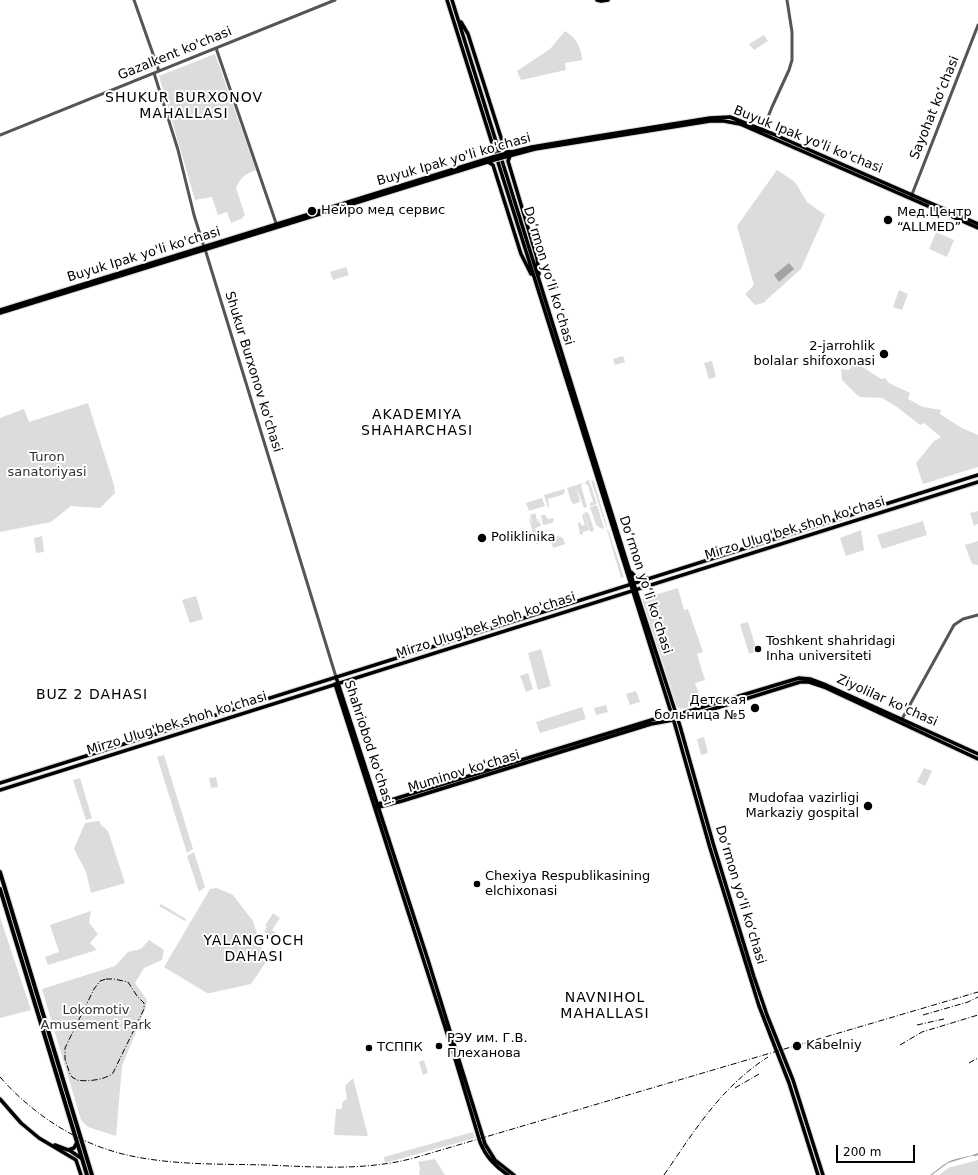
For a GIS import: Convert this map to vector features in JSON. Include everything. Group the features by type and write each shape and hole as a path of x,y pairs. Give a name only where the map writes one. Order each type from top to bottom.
{"highway":[{"path":"0,872 86,1175"},
{"path":"0,889 21,948"},
{"path":"28,972 92,1175"},
{"path":"81,1158 87,1158"}],"main road":[{"name":"Do‘rmon yo‘li ko‘chasi","path":"447,0 629,569 631,584"},
{"name":"Do‘rmon yo‘li ko‘chasi","path":"452,0 568,387 631,584 678,720 759,1006 789,1083 813,1159 820,1173"},
{"path":"599,1 608,0"},
{"path":"457,15 468,34 504,147 512,153 508,157 508,161 537,258 538,283"},
{"name":"Buyuk Ipak yo'li ko'chasi","path":"0,310 512,153 592,138 710,120 736,123 762,132 978,224"},
{"name":"Buyuk Ipak yo'li ko'chasi","path":"428,179 494,159"},
{"path":"487,162 493,165 521,254 538,283"},
{"name":"Buyuk Ipak yo'li ko'chasi","path":"911,196 978,228"},
{"name":"Buyuk Ipak yo'li ko'chasi","path":"0,313 132,270"},
{"name":"Mirzo Ulug'bek shoh ko'chasi","path":"0,782 978,475"},
{"name":"Mirzo Ulug'bek shoh ko'chasi","path":"0,790 978,482"},
{"path":"851,515 853,521"},
{"path":"629,569 636,577 649,578"},
{"name":"Do‘rmon yo‘li ko‘chasi","path":"634,590 710,848 740,937"},
{"path":"520,619 522,625"},
{"path":"445,642 447,649"},
{"name":"Shahriobod ko'chasi","path":"336,677 485,1144 495,1160 514,1175"},
{"name":"Shahriobod ko'chasi","path":"336,677 335,685 378,807 481,1145 489,1159 508,1175"},
{"name":"Ziyolilar ko'chasi","path":"671,714 683,713 790,680 802,678 817,681 978,759"},
{"name":"Ziyolilar ko'chasi","path":"673,719 678,720 800,682 807,682 820,685 902,719 978,754"},
{"name":"Muminov ko'chasi","path":"378,807 671,714"},
{"name":"Muminov ko'chasi","path":"378,807 597,740 673,719"},
{"path":"135,740 137,747"},
{"path":"969,754 970,750"},
{"path":"68,761 70,768"},
{"path":"42,770 44,776"},
{"name":"Do‘rmon yo‘li ko‘chasi","path":"746,957 793,1080 818,1157 820,1173"},
{"path":"0,1096 39,1136 81,1158"},
{"path":"0,1099 16,1118 39,1138 76,1160 81,1175"},
{"path":"68,1150 74,1148 77,1142"},
{"path":"813,1159 818,1157"}],"street":[{"path":"134,0 159,71"},
{"name":"Gazalkent ko'chasi","path":"0,135 334,0"},
{"path":"762,132 792,60 792,32 787,0"},
{"name":"Sayohat koʻchasi","path":"911,196 978,24"},
{"path":"216,48 277,226"},
{"name":"Shukur Burxonov ko'chasi","path":"154,73 178,150 194,215 336,677"},
{"path":"902,719 954,625 963,619 978,615"}],"green space":[{"path":"565,31 572,36 577,43 582,60 565,63 566,70 521,80 517,71 550,49"},
{"path":"764,35 768,41 754,50 749,44"},
{"path":"215,54 256,170 243,177 236,188 245,215 243,218 231,223 227,212 218,215 212,197 195,200 159,76"},
{"path":"777,170 795,182 807,202 825,215 801,269 763,303 755,305 745,294 754,285 737,226"},
{"path":"936,232 954,240 947,257 929,249"},
{"path":"346,267 349,275 333,280 330,272"},
{"path":"899,290 908,294 902,310 893,307"},
{"path":"623,356 625,362 615,365 613,359"},
{"path":"712,361 716,377 709,379 704,363"},
{"path":"855,362 881,379 885,378 889,383 910,393 908,399 923,407 941,410 940,414 962,428 978,435 978,467 923,484 916,463 934,441 941,437 924,423 920,425 897,407 882,398 860,397 856,394 842,380 841,369 849,370"},
{"name":"Turon sanatoriyasi","path":"88,403 114,485 115,493 100,508 71,506 51,522 0,532 0,418 24,409 29,422"},
{"path":"589,480 597,504 590,506 590,503 593,502 588,485 585,484 586,481"},
{"path":"591,480 594,481 607,527 606,527"},
{"path":"583,483 581,486 587,507 584,508 576,486 580,502 573,504 567,488"},
{"path":"564,489 565,492 562,495 548,499 548,508 544,495"},
{"path":"542,498 545,506 529,511 526,503"},
{"path":"597,505 604,528 602,529 596,525 590,507"},
{"path":"978,511 978,524 974,526 970,513"},
{"path":"587,512 594,530 592,532 590,531 584,513"},
{"path":"535,513 538,523 539,519 541,526 535,528 540,543 536,544 529,518 533,524 530,515"},
{"path":"584,514 589,530 580,535 578,523 580,522 582,526 585,525 582,515"},
{"path":"541,515 545,515 548,519 553,518 554,520 552,523 543,525"},
{"path":"923,521 927,535 882,549 877,535"},
{"path":"608,529 624,577 621,578 607,530"},
{"path":"861,530 864,550 846,556 840,538"},
{"path":"42,536 44,552 36,553 34,538"},
{"path":"558,536 563,538 565,544 553,548 551,540 552,538"},
{"path":"978,541 978,565 972,564 965,545"},
{"path":"678,588 684,610 688,609 703,652 697,654 705,680 695,683 703,704 681,709 677,707 642,599"},
{"path":"196,596 203,619 190,623 182,600"},
{"path":"748,622 757,651 749,654 740,624"},
{"path":"541,649 551,686 538,690 528,653"},
{"path":"528,673 533,689 526,692 520,676"},
{"path":"636,691 640,702 630,705 626,694"},
{"path":"606,705 608,712 596,715 594,708"},
{"path":"582,707 586,719 540,733 536,722"},
{"path":"704,737 708,753 701,755 697,739"},
{"path":"164,755 193,849 187,853 157,757"},
{"path":"924,768 932,771 925,786 917,782"},
{"path":"216,777 218,787 211,788 209,778"},
{"path":"80,778 92,818 86,820 73,780"},
{"path":"99,821 108,831 125,883 91,893 86,872 74,849 85,823"},
{"path":"194,852 205,887 199,892 187,856"},
{"path":"217,888 233,895 253,921 266,962 251,984 207,993 164,967 210,889"},
{"path":"161,904 186,919 185,921 159,906"},
{"path":"91,911 89,923 98,934 90,943 97,950 48,965 45,957 59,952 50,925"},
{"path":"273,913 280,918 272,930 276,933 273,938 264,932 267,927 265,926"},
{"path":"0,917 31,1010 0,1018"},
{"name":"Lokomotiv Amusement Park","path":"149,940 164,950 162,960 144,968 135,983 147,1000 146,1007 122,1066 116,1136 88,1127 81,1120 42,989 115,966 128,952 141,949"},
{"path":"424,1060 428,1073 423,1075 419,1062"},
{"path":"353,1078 368,1136 334,1135 336,1109 342,1109 342,1103 347,1098 345,1086"},
{"path":"473,1132 475,1138 385,1163 384,1157"},
{"path":"435,1159 445,1175 419,1174 420,1168 418,1162"},
{"path":"978,1160 978,1175 939,1175 948,1168"}],"shaded area":[{"path":"789,263 794,269 779,282 774,275"},
{"path":"978,1153 976,1156 971,1156 948,1163 930,1175 948,1162"}],"railway":[{"path":"106,979 128,982 137,996 144,1003 144,1009 113,1073 96,1080 77,1080 70,1074 65,1059 65,1048 94,989 100,981 106,979"},
{"path":"0,1077 14,1092 46,1119 82,1139 121,1154 173,1162 204,1164 322,1167 377,1165 414,1158 978,992"},
{"path":"923,1015 968,1002 978,997"},
{"path":"900,1045 922,1032 978,1015"},
{"path":"917,1025 944,1019"},
{"path":"664,1175 710,1110 736,1082 768,1057"},
{"path":"969,1063 978,1058"},
{"path":"735,1088 759,1074"}],"place":[{"name":"Нейро мед сервис","path":"312,211"},
{"name":"Мед.Центр “ALLMED”","path":"888,220"},
{"name":"2-jarrohlik bolalar shifoxonasi","path":"884,354"},
{"name":"Poliklinika","path":"482,538"},
{"name":"Toshkent shahridagi Inha universiteti","path":"758,649"},
{"name":"Детская больница №5","path":"755,708"},
{"name":"Mudofaa vazirligi Markaziy gospital","path":"868,806"},
{"name":"Chexiya Respublikasining elchixonasi","path":"477,884"},
{"name":"РЭУ им. Г.В. Плеханова","path":"439,1046"},
{"name":"Kabelniy","path":"797,1046"},
{"name":"ТСППК","path":"369,1048"}],"district":[{"name":"SHUKUR BURXONOV MAHALLASI","path":"184,106"},
{"name":"AKADEMIYA SHAHARCHASI","path":"417,424"},
{"name":"BUZ 2 DAHASI","path":"92,695"},
{"name":"YALANG'OCH DAHASI","path":"254,950"},
{"name":"NAVNIHOL MAHALLASI","path":"605,1006"}]}
